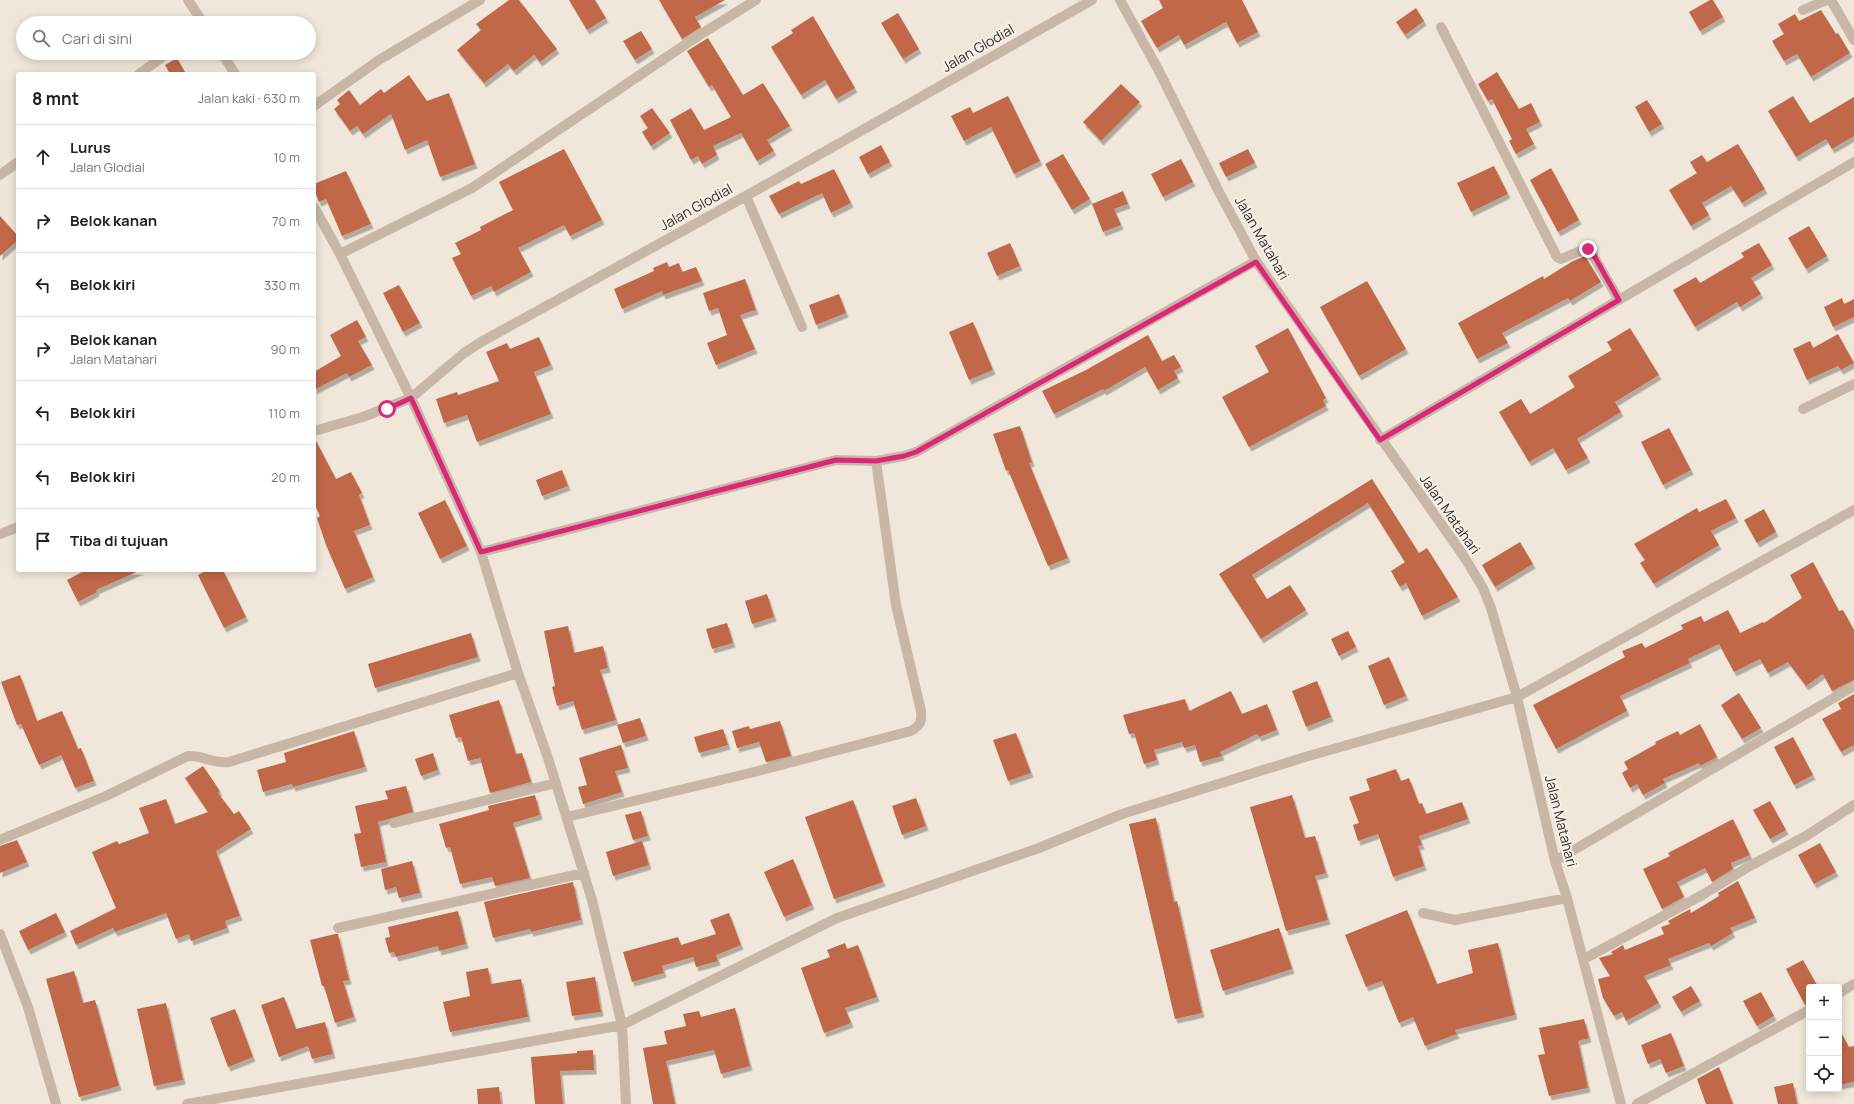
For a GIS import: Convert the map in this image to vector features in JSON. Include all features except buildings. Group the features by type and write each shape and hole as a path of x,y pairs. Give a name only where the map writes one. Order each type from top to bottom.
{"street":[{"path":"188,0 198,16"},
{"path":"316,105 378,60 480,0"},
{"path":"340,254 472,188 698,36 756,0"},
{"name":"Jalan Glodial","path":"316,430 363,417 411,398 464,353 481,342 746,196 1092,0"},
{"name":"Jalan Matahari","path":"1120,0 1159,71 1219,192 1256,262 1463,556 1483,588 1491,608 1517,697 1555,861 1584,959 1621,1104"},
{"path":"1803,10 1827,0"},
{"path":"1831,0 1854,40"},
{"path":"1441,26 1557,257 1561,259 1585,249 1590,250 1619,300"},
{"path":"142,72 158,60"},
{"path":"226,60 234,72"},
{"path":"1380,440 1854,162"},
{"path":"0,175 16,163"},
{"path":"746,196 802,327"},
{"path":"316,211 340,254 411,398 481,552 518,673 556,784 584,873 622,1025 626,1104"},
{"path":"481,552 836,460 876,461 904,456 916,452 1256,262"},
{"path":"1803,409 1854,384"},
{"path":"566,817 750,773 911,731 917,727 922,721 921,711 896,605 876,461"},
{"path":"187,1104 622,1025 837,918 1039,848 1122,814 1305,757 1517,697 1854,510"},
{"path":"0,534 16,528"},
{"path":"0,840 106,796 188,756 194,756 217,764 229,762 518,673"},
{"path":"1555,861 1854,686"},
{"path":"394,823 556,784"},
{"path":"1584,959 1704,894 1748,867 1806,836 1854,805"},
{"path":"338,928 584,873"},
{"path":"1423,913 1444,919 1455,920 1567,898"},
{"path":"0,934 28,1007 56,1104"},
{"path":"1842,991 1854,984"},
{"path":"1637,1104 1806,1012"}],"route":[{"path":"387,409 411,398 481,552 836,460 846,459 876,461 904,456 916,452 924,446 1256,262 1380,440 1619,300 1592,252 1588,249"}]}
